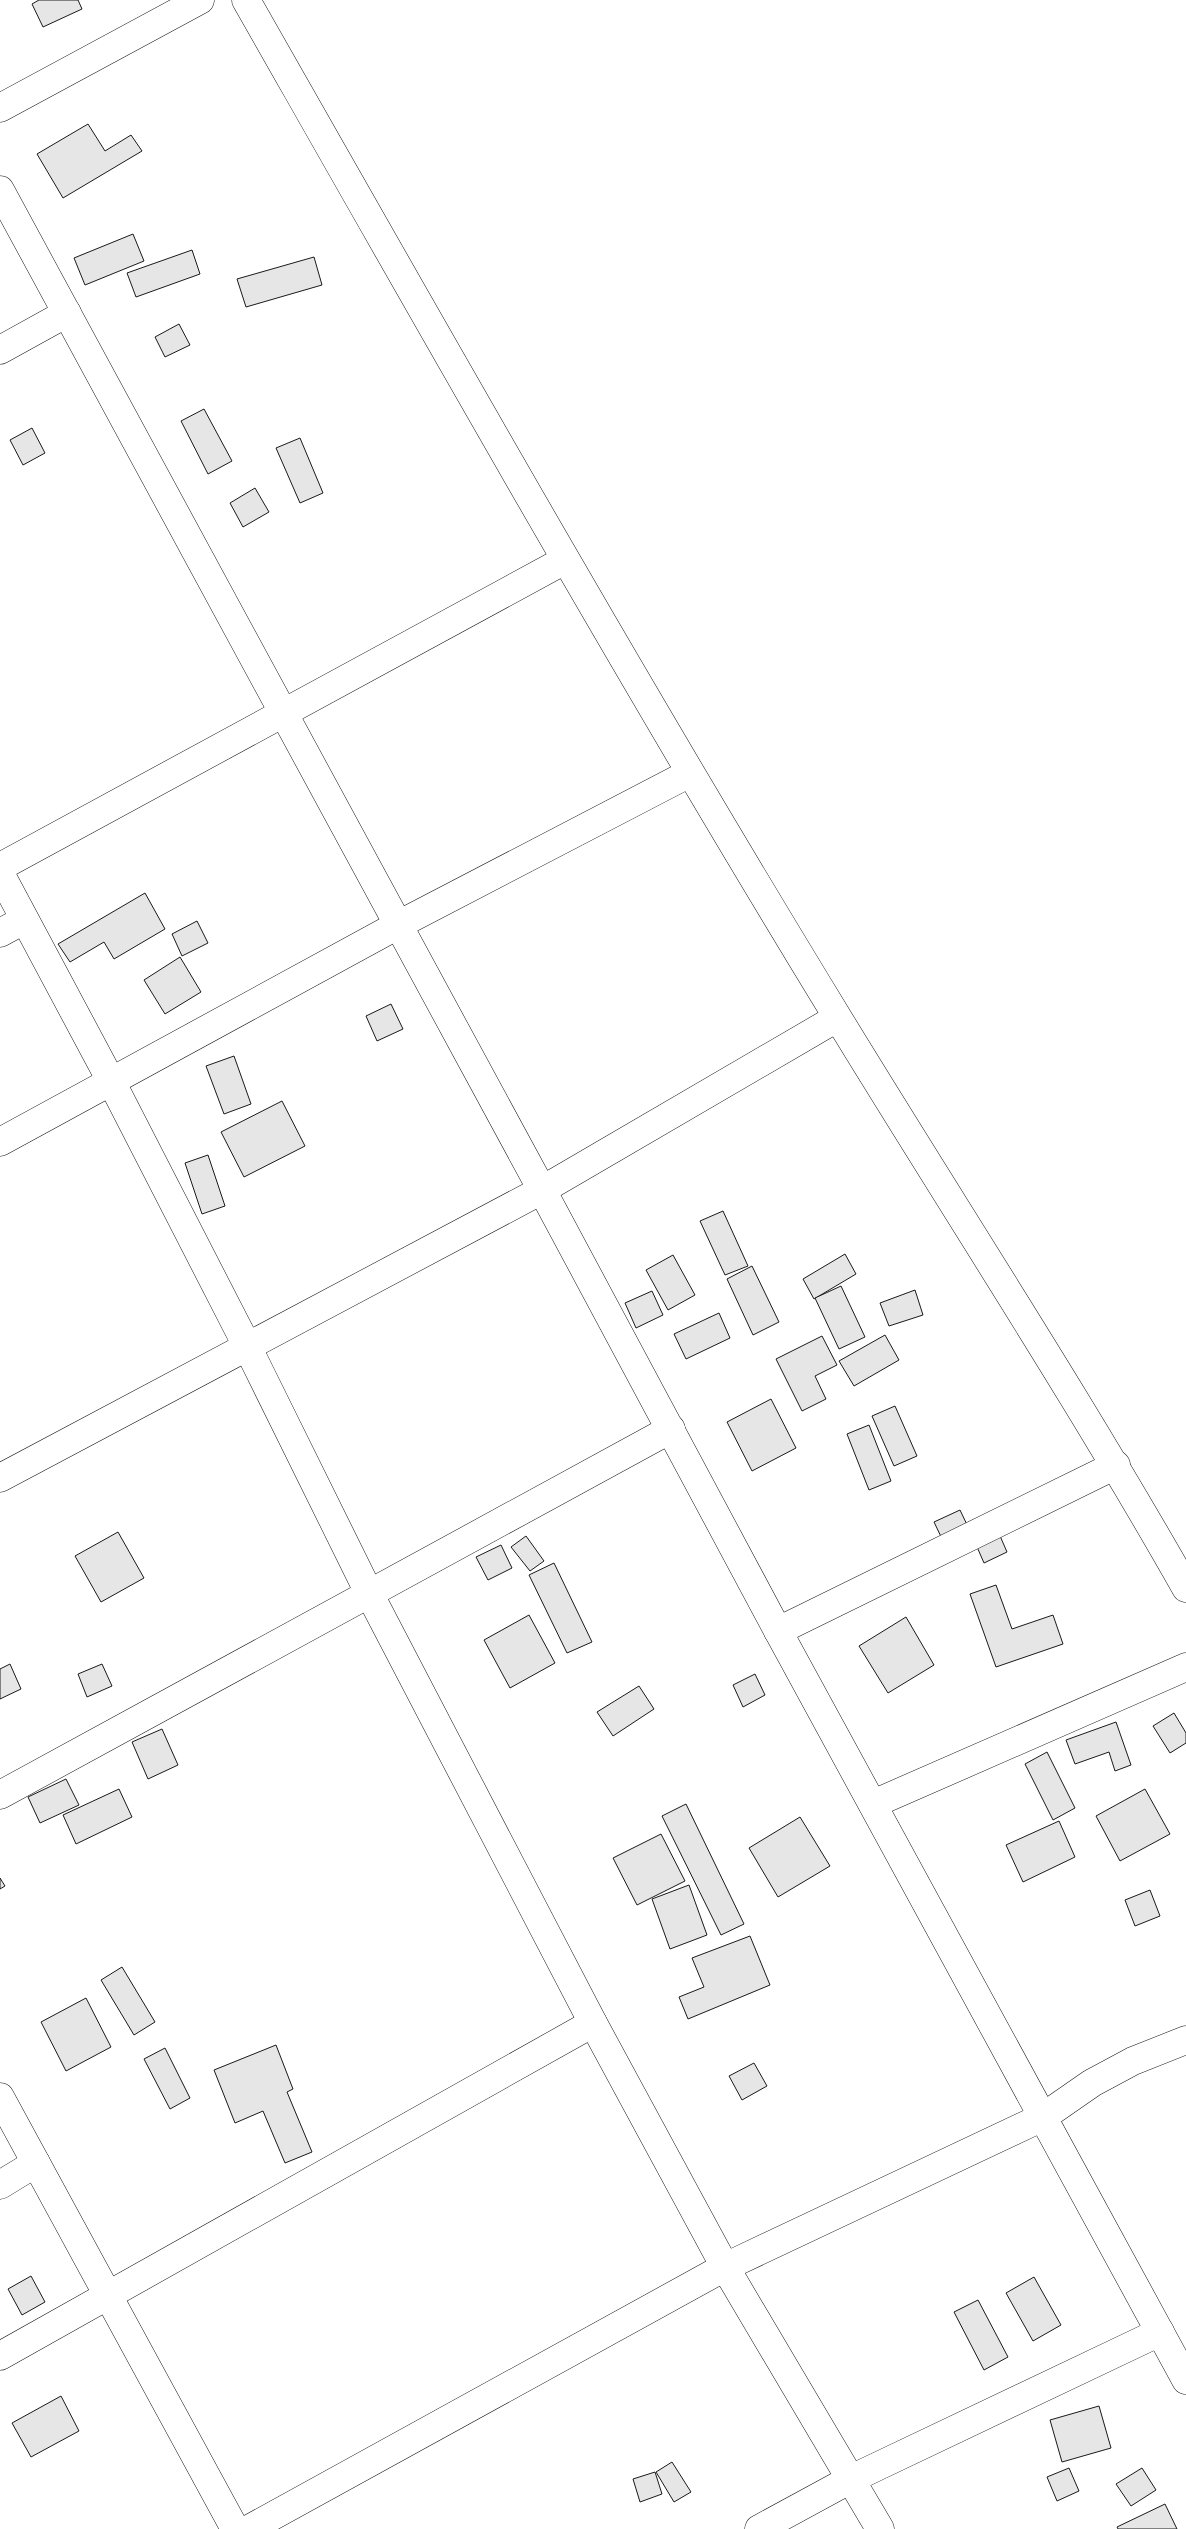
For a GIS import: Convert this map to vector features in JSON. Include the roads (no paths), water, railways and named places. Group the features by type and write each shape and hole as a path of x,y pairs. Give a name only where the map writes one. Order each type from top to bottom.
{"street":[{"path":"0,108 200,0"},
{"path":"246,0 565,560 690,773 838,1018 1116,1465 1186,1588"},
{"path":"0,190 542,1190 778,1631 1186,2380"},
{"path":"0,350 66,312"},
{"path":"0,867 565,560"},
{"path":"0,1142 398,925 690,773"},
{"path":"0,873 111,1082 247,1346 370,1595 593,2024 725,2267 880,2529"},
{"path":"0,933 24,920"},
{"path":"0,1478 542,1190 838,1018"},
{"path":"0,1795 370,1595 671,1429"},
{"path":"778,1631 1116,1465"},
{"path":"873,1804 1186,1667"},
{"path":"0,2356 593,2024"},
{"path":"249,2529 725,2267 1043,2117 1109,2074 1186,2040"},
{"path":"0,2097 234,2529"},
{"path":"0,2185 36,2163"},
{"path":"759,2529 851,2479 1160,2332"}]}
